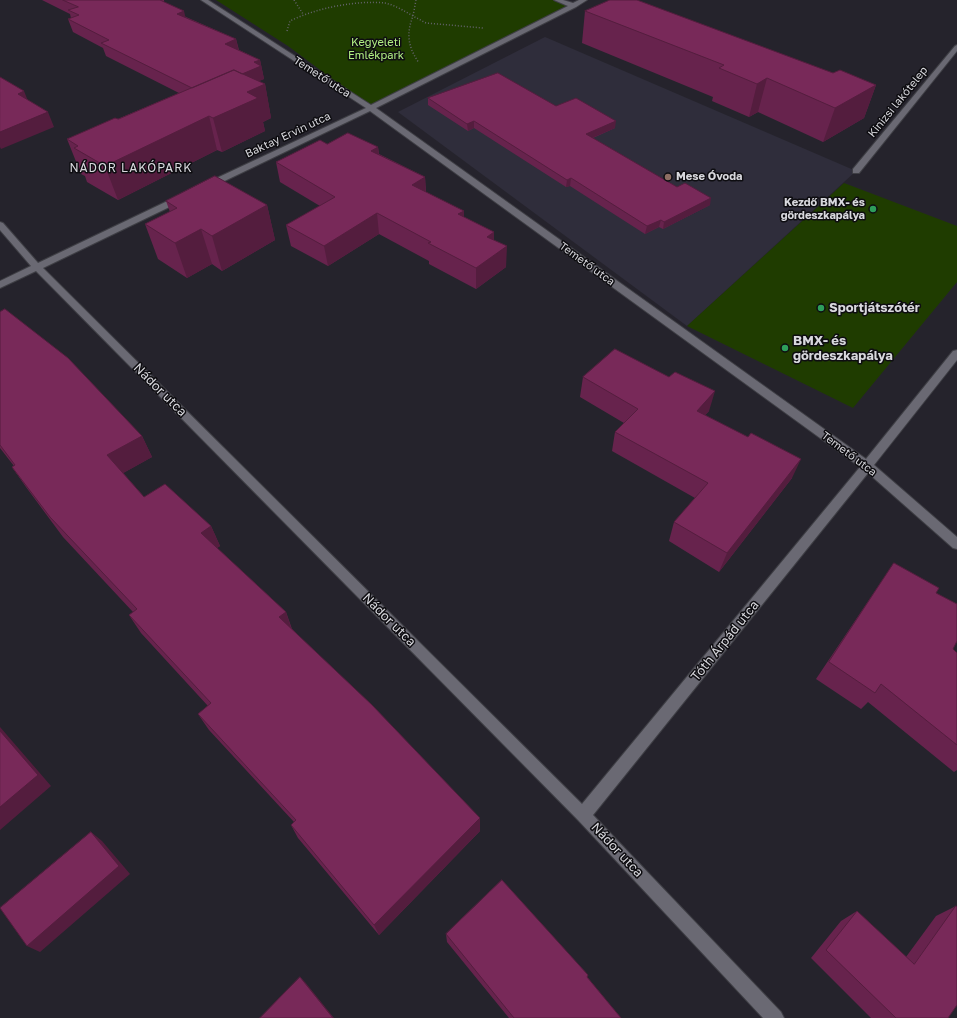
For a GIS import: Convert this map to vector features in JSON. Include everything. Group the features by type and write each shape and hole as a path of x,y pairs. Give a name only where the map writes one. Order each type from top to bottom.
{"street":[{"name":"Temető utca","path":"204,0 371,108 868,466 957,544"},
{"path":"557,0 574,6"},
{"name":"Baktay Ervin utca","path":"202,188 371,108 584,0"},
{"name":"Kinizsi lakótelep","path":"856,171 957,47"},
{"path":"0,285 187,195"},
{"name":"Nádor utca","path":"0,225 37,266 584,815 775,1018"},
{"name":"Tóth Árpád utca","path":"584,815 868,466 957,353"}],"path":[{"path":"294,0 303,14"},
{"path":"286,35 290,21 303,14 328,5 350,0 382,1 426,23 487,28"},
{"path":"416,0 413,16 409,26 407,41 411,51 419,63"}],"shaded area":[{"name":"Mese Óvoda","path":"545,37 856,171 687,326 398,112"}],"green space":[{"name":"Kegyeleti Emlékpark","path":"216,0 557,0 574,6 371,108 288,46"},
{"name":"Sportjátszótér","path":"844,183 957,226 957,282 853,408 687,326"}],"building":[{"path":"63,0 160,0 184,11 177,14 236,39 225,44 260,60 254,62 261,66 242,74 234,70 192,88 101,43 109,40 68,19 79,15 68,10 78,7"},
{"path":"610,0 637,0 833,73 840,70 876,85 835,108 767,78 757,84 719,68 724,65 585,11"},
{"path":"234,70 265,84 247,92 258,98 213,118 209,116 105,166 74,148 78,146 67,139 115,118 118,119"},
{"path":"498,73 556,106 576,98 616,121 586,134 677,187 685,183 711,198 664,222 661,220 647,226 571,178 567,180 474,121 467,124 428,98"},
{"path":"0,77 24,91 18,94 48,112 0,132"},
{"path":"348,133 378,147 371,151 425,177 412,185 464,211 458,214 494,232 487,237 507,246 476,268 428,243 431,242 377,213 324,246 286,225 335,197 276,162 320,140 327,144"},
{"path":"215,176 267,205 212,236 201,229 175,243 145,224 177,208 166,201"},
{"path":"5,309 68,358 142,436 107,455 144,497 165,484 211,526 201,533 286,612 279,617 372,705 480,818 374,925 291,825 296,820 198,714 211,703 129,615 137,609 50,517 12,467 15,465 0,445 0,312"},
{"path":"615,349 669,377 675,372 715,391 697,411 748,437 751,433 801,459 727,553 674,522 708,483 615,432 638,409 583,377"},
{"path":"894,563 939,588 936,593 957,604 957,641 953,649 957,653 957,745 881,684 875,693 829,662"},
{"path":"0,731 38,775 0,807"},
{"path":"91,832 119,866 27,946 0,908"},
{"path":"502,880 588,975 587,977 621,1018 514,1018 446,934"},
{"path":"956,906 957,1005 948,1018 896,1018 826,950 857,911 914,964"},
{"path":"300,977 333,1018 260,1018"}],"place":[{"name":"Mese Óvoda","path":"668,177"},
{"name":"Kezdő BMX- és gördeszkapálya","path":"873,209"},
{"name":"Sportjátszótér","path":"821,308"},
{"name":"BMX- és gördeszkapálya","path":"785,348"}],"district":[{"name":"NÁDOR LAKÓPARK","path":"131,168"}]}
